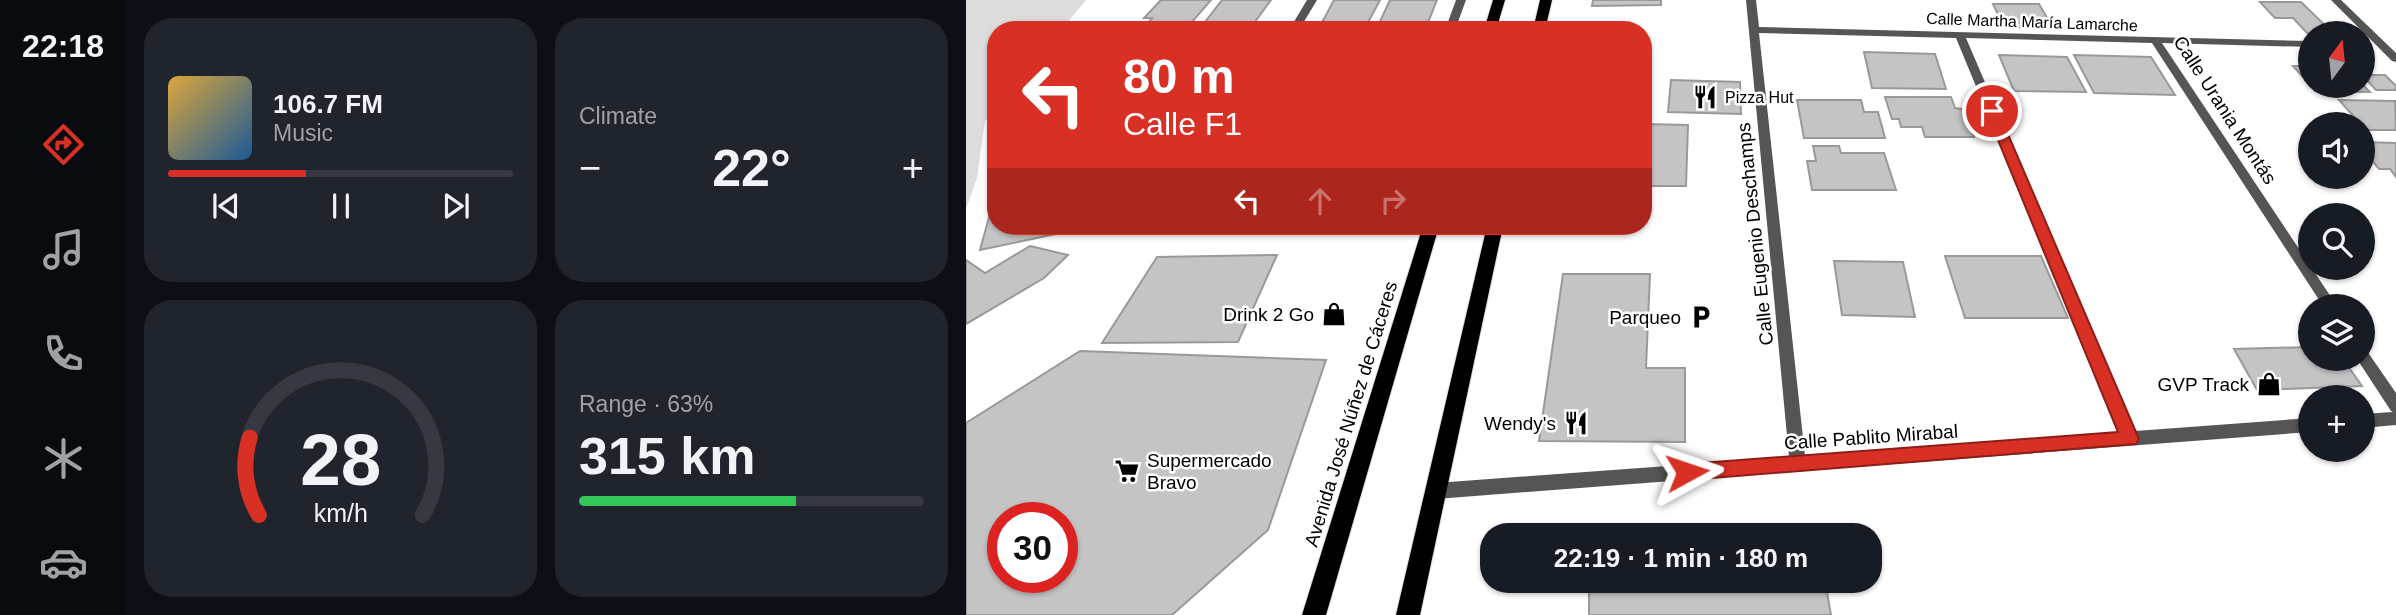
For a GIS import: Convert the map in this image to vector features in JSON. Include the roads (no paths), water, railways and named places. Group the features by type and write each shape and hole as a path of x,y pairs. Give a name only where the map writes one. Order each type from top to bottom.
{"main road":[{"path":"1493,21 1499,0"},
{"path":"1541,21 1546,0"},
{"name":"Avenida José Núñez de Cáceres","path":"1314,615 1428,235"},
{"path":"1408,615 1493,235"}],"street":[{"path":"1299,21 1312,0"},
{"path":"1453,21 1461,0"},
{"name":"Calle Eugenio Deschamps","path":"1751,0 1798,463"},
{"path":"2336,0 2396,59"},
{"name":"Calle Martha María Lamarche","path":"1754,30 2298,44"},
{"path":"1960,35 2130,439"},
{"name":"Calle Urania Montás","path":"2156,41 2322,294"},
{"path":"2375,46 2383,46"},
{"path":"2372,371 2396,407"},
{"path":"2375,420 2396,418"},
{"name":"Calle Pablito Mirabal","path":"1436,491 2298,426"}],"place":[{"name":"Pizza Hut","path":"1705,97"},
{"name":"Drink 2 Go","path":"1334,314"},
{"name":"Parqueo","path":"1701,317"},
{"name":"GVP Track","path":"2269,384"},
{"name":"Wendy's","path":"1576,423"},
{"name":"Supermercado Bravo","path":"1127,471"}]}
